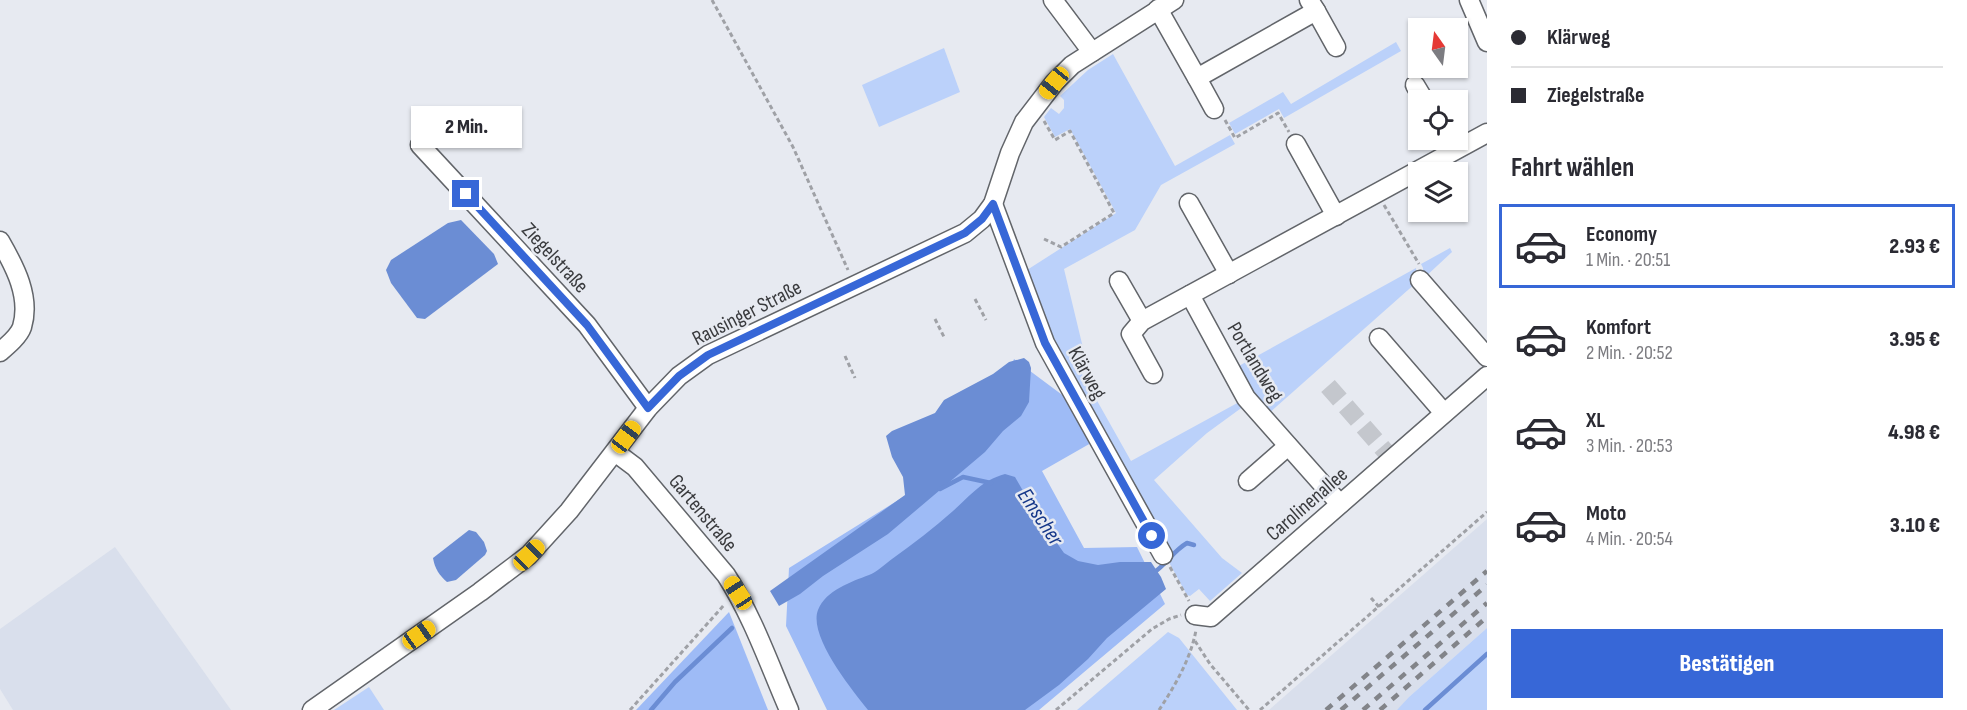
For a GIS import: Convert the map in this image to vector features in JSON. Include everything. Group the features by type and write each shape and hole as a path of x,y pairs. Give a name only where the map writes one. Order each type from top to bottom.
{"street":[{"path":"1053,0 1092,52"},
{"path":"1469,0 1487,42"},
{"name":"Rausinger Straße","path":"312,710 529,555 569,511 648,408 679,376 708,355 965,233 982,219 993,204 1010,153 1024,122 1035,105 1072,65 1166,4"},
{"path":"1166,4 1197,78 1214,109"},
{"path":"1197,78 1312,6 1336,46"},
{"path":"1468,139 1487,133"},
{"path":"1296,144 1336,216"},
{"name":"Ziegelstraße","path":"420,145 587,325 648,408"},
{"path":"1153,374 1131,334 1142,321 1377,193 1442,150"},
{"path":"1189,203 1229,274"},
{"name":"Klärweg","path":"993,204 1045,343 1166,561"},
{"path":"0,241 16,270 25,301 22,329 0,352"},
{"path":"1420,280 1487,357"},
{"path":"1119,281 1142,321"},
{"name":"Portlandweg","path":"1190,295 1246,398 1340,504"},
{"path":"1379,338 1444,413"},
{"name":"Carolinenallee","path":"1195,615 1211,617 1487,376"},
{"path":"1248,481 1288,446"},
{"name":"Gartenstraße","path":"615,452 635,467 726,574 738,593 789,710"}],"path":[{"path":"712,0 793,147 855,285"},
{"path":"1035,105 1054,140 1070,131 1114,213 1061,247 1044,239"},
{"path":"1214,109 1220,112 1235,138 1278,113 1296,144"},
{"path":"1377,193 1421,267 1420,280"},
{"path":"975,298 986,320"},
{"path":"935,319 945,339"},
{"path":"845,356 855,378"},
{"path":"1260,710 1487,512"},
{"path":"1159,710 1183,670 1195,640 1196,629 1195,615 1166,561"},
{"path":"1371,598 1380,607"},
{"path":"630,710 728,601"},
{"path":"1056,710 1152,629 1169,619 1183,615 1195,615"},
{"path":"1195,640 1216,672 1250,710"}],"shaded area":[{"path":"1396,42 1401,51 1284,118 1279,109 1235,134 1229,123 1283,92 1291,104"},
{"path":"944,48 960,92 879,127 862,85"},
{"path":"1113,54 1175,166 1230,135 1235,144 1161,185 1135,230 1064,269 1084,352 1073,358 1131,461 1241,401 1244,406 1207,433 1154,480 1222,558 1242,573 1210,601 1199,589 1190,596 1187,595 1051,348 1027,270 1116,213 1070,129 1055,137 1044,117 1051,108 1059,114 1064,108 1064,100 1060,96 1088,70"},
{"path":"461,220 494,254 498,264 425,319 417,318 391,283 386,270 391,260 448,223"},
{"path":"1450,248 1452,252 1423,279 1421,264"},
{"path":"1416,268 1417,282 1268,414 1256,400 1237,367"},
{"path":"1024,358 1029,362 1031,368 1029,402 1021,416 1003,431 985,452 888,534 779,606 770,591 905,495 903,477 892,457 886,436 892,431 935,413 944,400 993,374 1009,362"},
{"path":"1014,359 1065,397 1091,443 1042,471 1084,548 1137,547 1165,604 1039,710 827,710 786,626 789,568 982,448"},
{"path":"1005,474 1015,477 1037,515 1064,553 1078,561 1098,565 1151,562 1166,589 1107,638 1059,685 1025,710 868,710 825,648 817,621 818,610 822,603 833,592 878,570 931,530 983,484"},
{"path":"1487,519 1487,628 1409,697 1400,708 1397,710 1269,710"},
{"path":"469,530 476,532 484,542 487,551 456,580 447,582 438,572 433,558"},
{"path":"115,547 231,710 13,710 0,689 0,629"},
{"path":"729,612 768,710 636,710"},
{"path":"1487,628 1487,710 1397,710 1409,697"},
{"path":"1168,632 1179,638 1237,710 1077,710"},
{"path":"369,687 384,710 334,710"}],"waterway":[{"name":"Emscher","path":"940,489 963,477 991,483"},
{"name":"Emscher","path":"1153,573 1182,546 1187,543 1194,545"},
{"name":"Emscher","path":"651,710 675,682 732,628"},
{"path":"1425,710 1487,654"}],"tunnel":[{"path":"1328,386 1392,459"}],"railway":[{"path":"1326,710 1487,571"},
{"path":"1341,710 1487,585"},
{"path":"1363,710 1487,603"},
{"path":"1380,710 1487,617"}],"route":[{"path":"466,194 587,325 648,408 679,376 708,355 965,233 982,219 993,204 1045,343 1152,536"}]}
